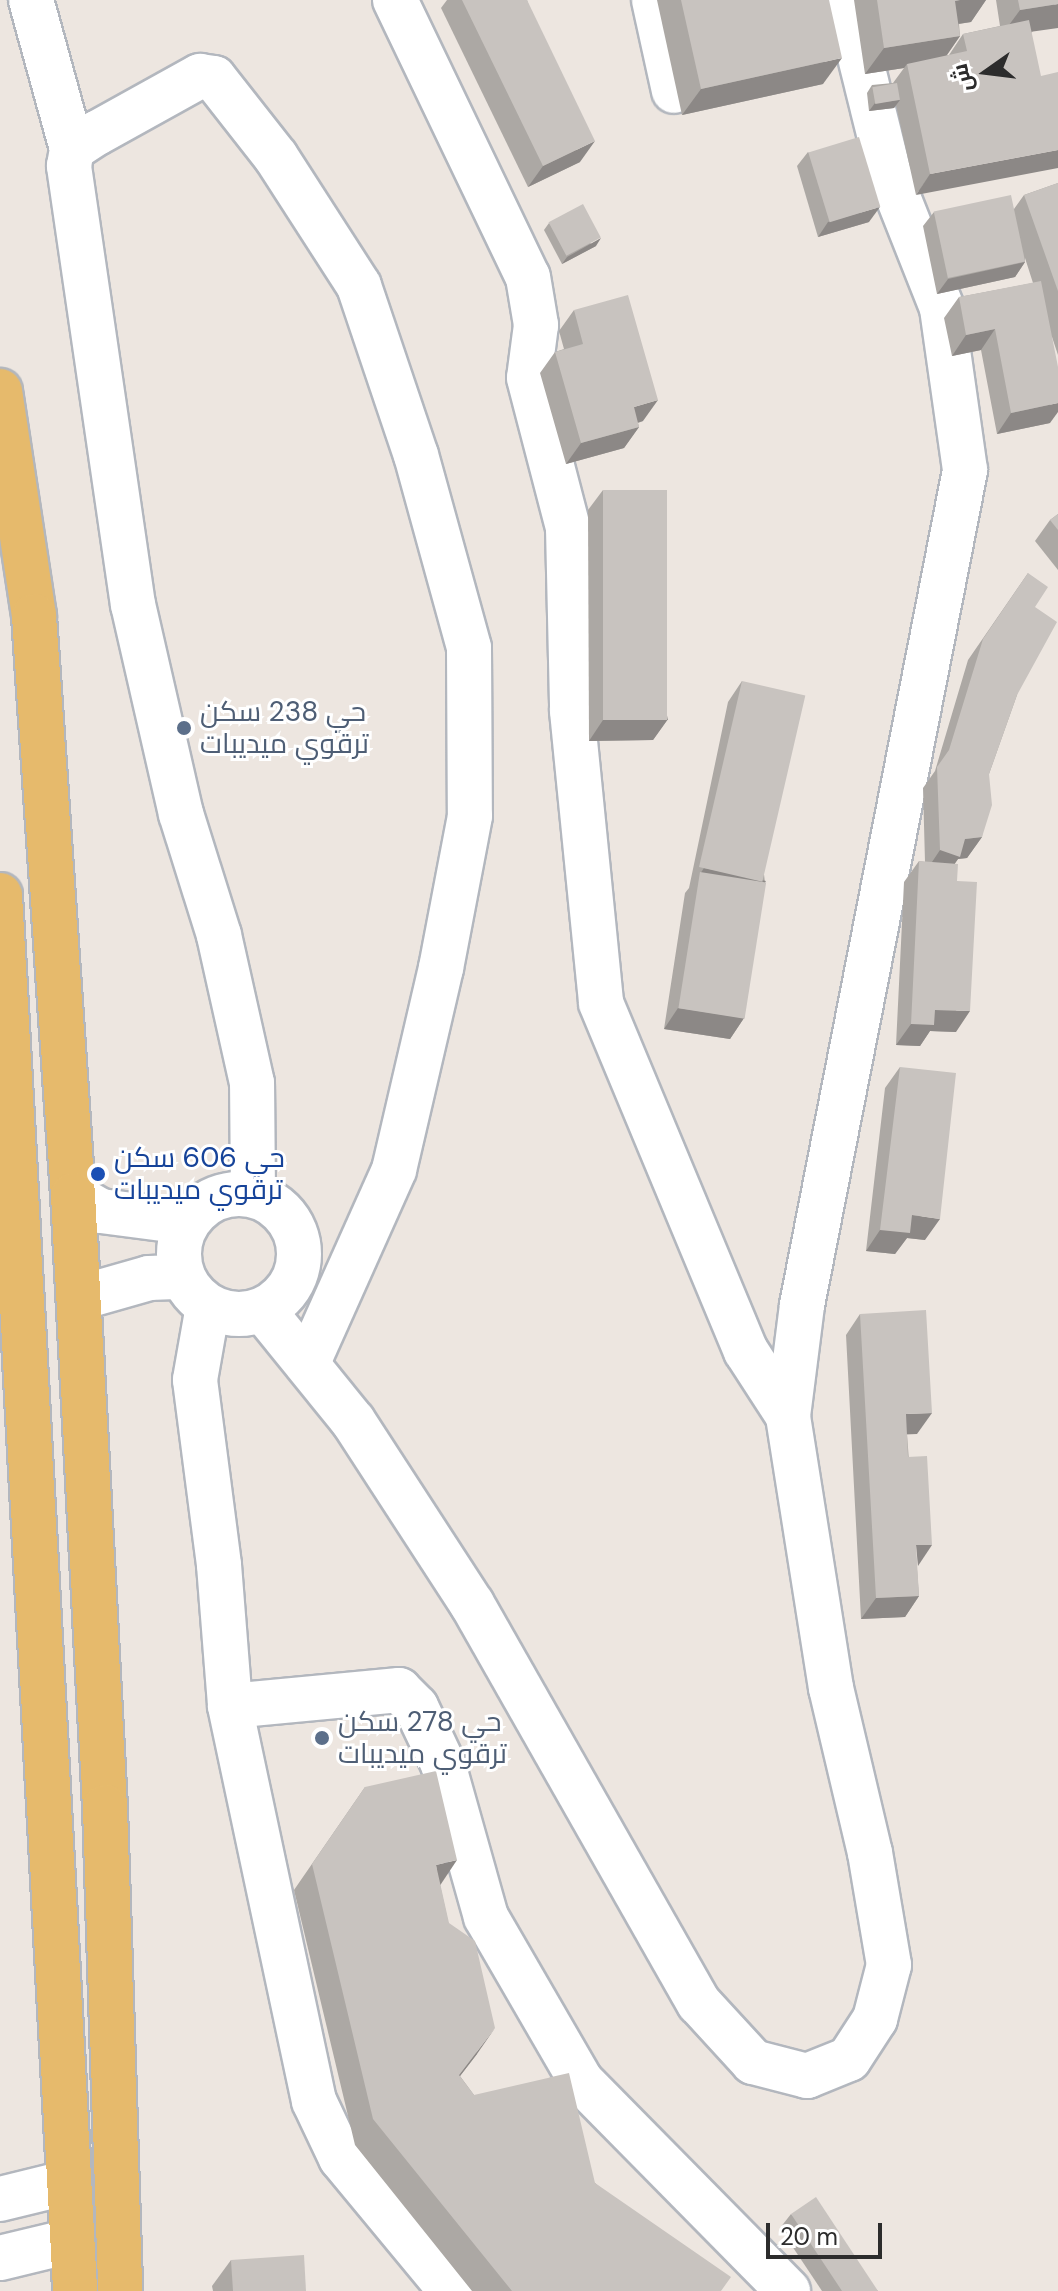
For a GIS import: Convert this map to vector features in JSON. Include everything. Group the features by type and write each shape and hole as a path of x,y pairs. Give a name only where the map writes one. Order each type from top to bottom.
{"main road":[{"path":"0,391 34,616 73,1195 105,1807 120,2291"},
{"path":"0,895 13,1355 75,2291"}],"street":[{"path":"31,0 72,149 69,166 133,605 181,814 219,935 252,1083 253,1194"},
{"path":"395,0 528,277 536,325 529,378 568,528 572,711 601,1003 746,1351 788,1416"},
{"path":"654,0 674,91"},
{"path":"263,1310 308,1362 387,1471 472,1604 699,2003 753,2062 807,2076 849,2059 875,2019 889,1965 870,1853 831,1688 788,1416 802,1305 965,470 942,308 889,174 846,0"},
{"path":"72,149 185,82 214,78 276,157 359,286 416,455 469,648 470,816 441,968 394,1170 308,1362"},
{"path":"79,1298 149,1278 196,1292 225,1313 263,1310 291,1285 299,1248 284,1213 253,1194 215,1198 187,1222 179,1259 196,1292 195,1380 219,1565 230,1706 314,2101 341,2158 451,2291"},
{"path":"73,1195 123,1216 187,1222"},
{"path":"230,1706 399,1690 416,1707 443,1764 486,1917 581,2081 788,2291"},
{"path":"0,2199 69,2182"},
{"path":"0,2258 71,2241"}],"building":[{"path":"462,0 527,0 595,141 543,166"},
{"path":"681,0 829,0 842,58 701,89"},
{"path":"877,0 960,0 955,1 960,36 884,48"},
{"path":"1018,0 1058,0 1058,4 1020,10"},
{"path":"1029,20 1041,76 1058,72 1058,150 930,174 907,64 967,51 963,34"},
{"path":"897,83 900,100 875,104 872,87"},
{"path":"859,137 880,207 830,222 808,152"},
{"path":"1058,183 1058,291 1024,195"},
{"path":"1011,195 1025,262 948,278 934,211"},
{"path":"583,204 601,238 566,256 549,222"},
{"path":"1041,281 1058,367 1058,403 1011,413 995,329 966,335 959,297"},
{"path":"628,295 658,400 634,407 639,427 581,443 555,352 583,344 574,310"},
{"path":"603,490 667,490 667,720 603,720"},
{"path":"1058,514 1058,530 1050,520"},
{"path":"1028,573 1048,587 1035,607 1057,622 1017,695 989,774 992,805 982,837 965,839 960,857 940,850 937,767 949,750 983,639"},
{"path":"742,681 805,696 762,882 699,867"},
{"path":"919,861 958,864 957,881 977,882 970,1011 935,1010 934,1025 911,1024"},
{"path":"700,872 766,882 745,1019 678,1008"},
{"path":"900,1067 956,1073 940,1219 912,1215 910,1233 880,1230"},
{"path":"926,1310 932,1413 906,1414 908,1457 927,1456 932,1545 916,1545 919,1596 876,1598 860,1314"},
{"path":"436,1771 457,1860 436,1865 449,1923 475,1941 495,2028 459,2075 474,2095 569,2073 595,2183 731,2277 721,2291 512,2291 373,2119 312,1864 365,1787"},
{"path":"816,2197 878,2291 842,2291 791,2214"},
{"path":"304,2255 306,2291 233,2291 231,2260"}],"place":[{"name":"حي 238 سكن ترقوي ميديبات","path":"184,728"},
{"name":"حي 606 سكن ترقوي ميديبات","path":"98,1174"},
{"name":"حي 278 سكن ترقوي ميديبات","path":"322,1738"}]}
